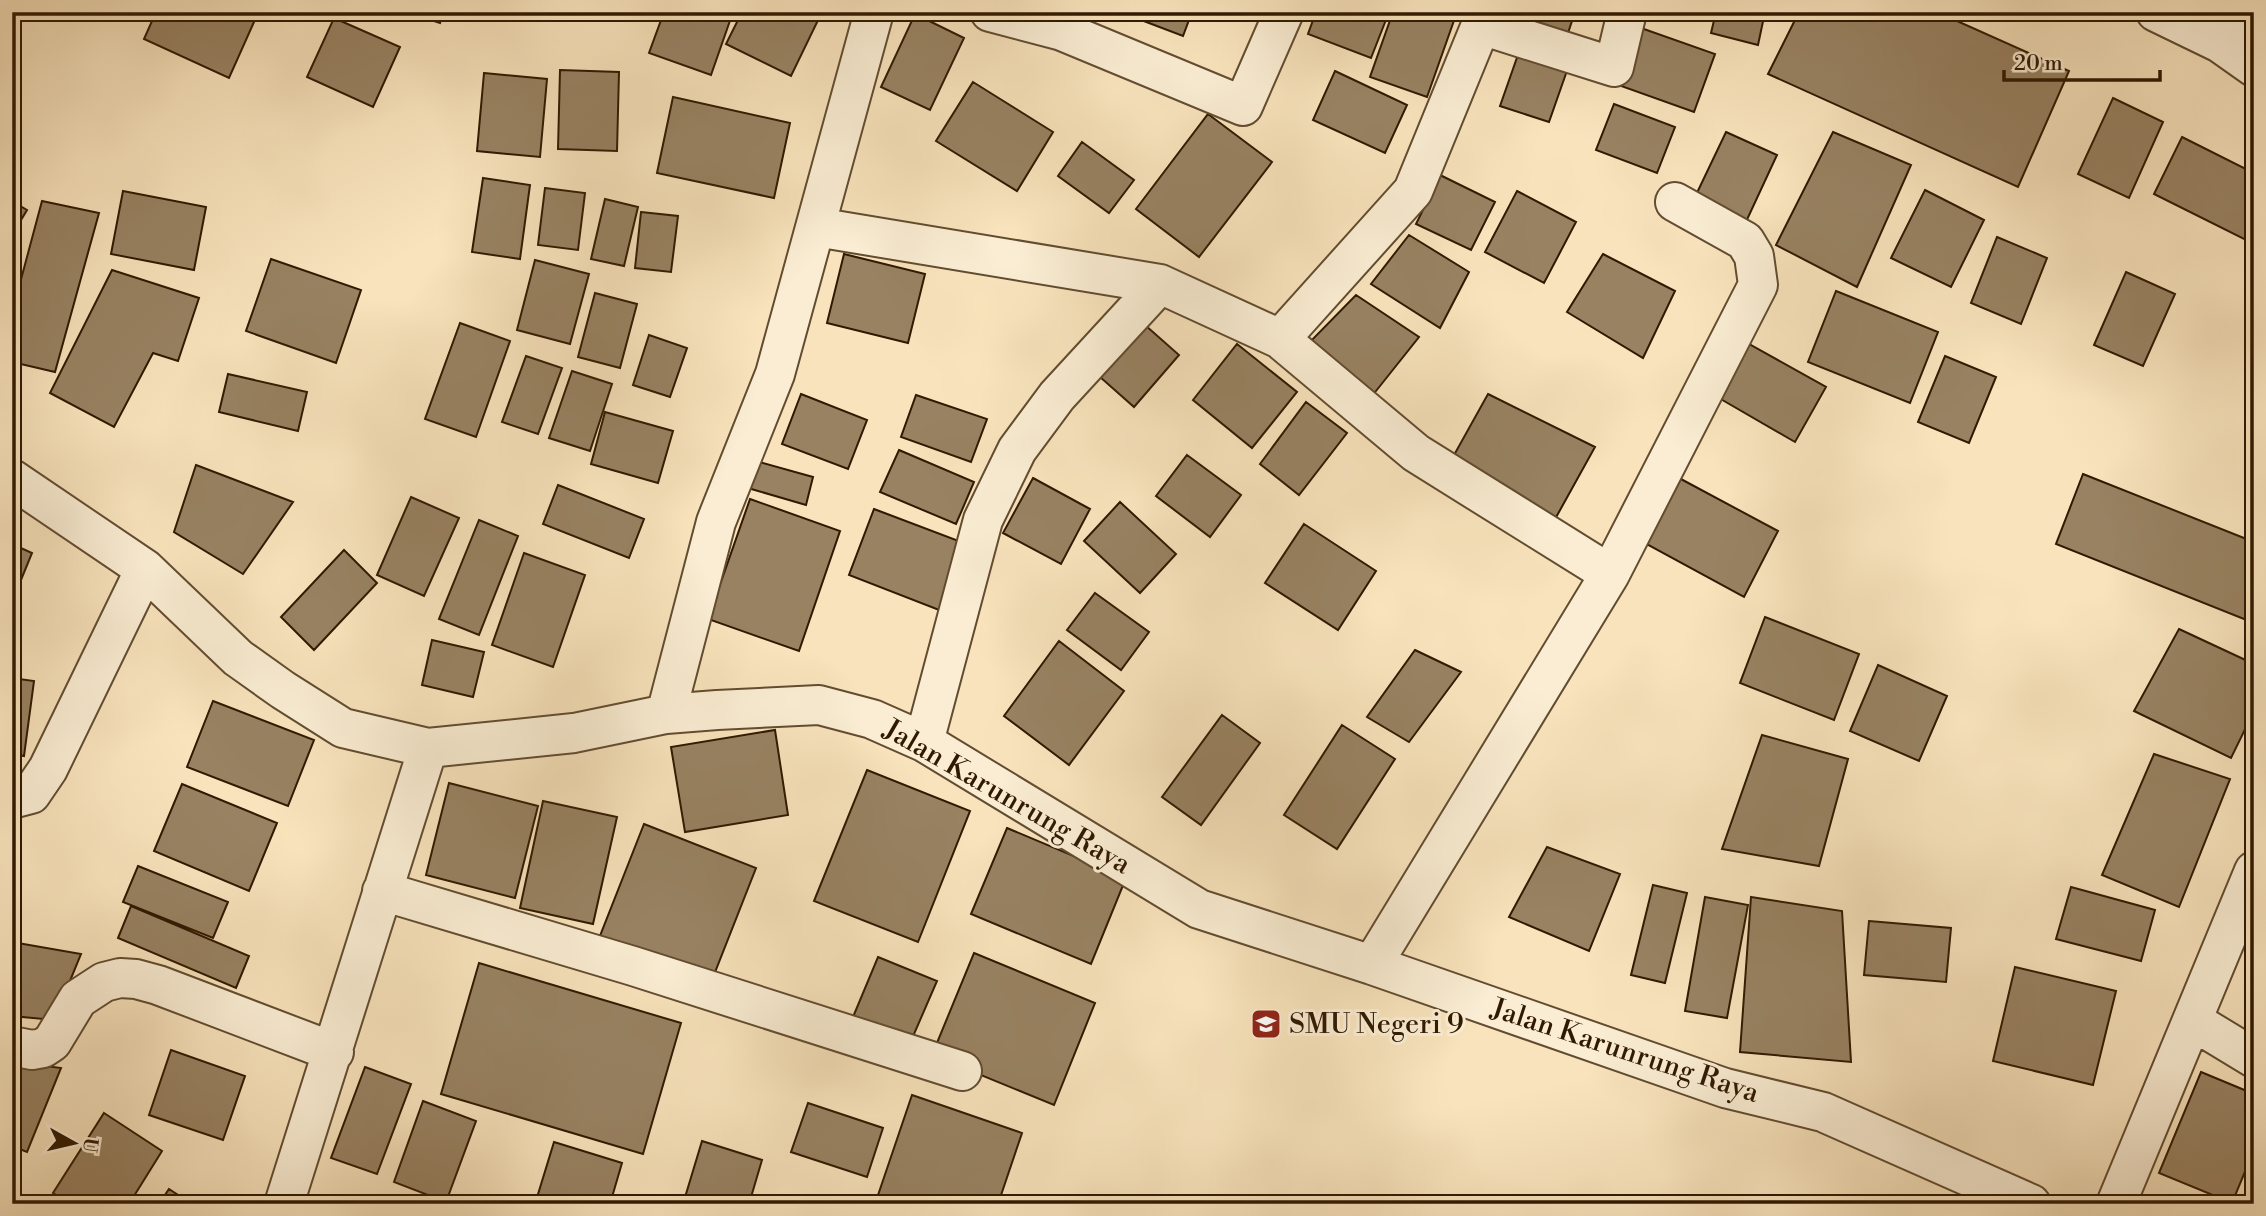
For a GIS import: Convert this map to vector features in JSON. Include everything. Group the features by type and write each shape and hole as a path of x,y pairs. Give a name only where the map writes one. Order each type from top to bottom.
{"street":[{"path":"666,714 716,522 775,374 874,12"},
{"path":"990,12 1062,31 1243,106 1284,12"},
{"path":"1280,339 1413,191 1481,25 1614,67 1627,12"},
{"path":"2156,12 2228,28 2254,66"},
{"path":"1372,965 1610,574 1758,285 1754,256 1745,241 1675,202"},
{"path":"816,227 1160,284 1280,339 1416,453 1610,574"},
{"path":"924,742 983,520 1017,450 1057,396 1160,284"},
{"name":"Jalan Karunrung Raya","path":"12,479 145,569 238,658 343,728 428,748 574,733 666,714 818,705 872,719 924,742 1199,909 1372,965 1726,1088 1823,1112 2031,1204"},
{"path":"12,799 31,794 48,769 145,569"},
{"path":"291,1202 382,891 428,748"},
{"path":"2116,1204 2254,871"},
{"path":"382,891 633,966 962,1071"},
{"path":"12,1046 32,1050 43,1048 52,1042 78,999 104,982 120,978 158,985 334,1052"},
{"path":"2193,1021 2254,1058"}],"building":[{"path":"156,12 258,13 229,78 144,39"},
{"path":"406,12 443,12 440,23"},
{"path":"664,12 733,12 711,75 649,53"},
{"path":"742,12 822,12 791,76 726,44"},
{"path":"1120,12 1192,12 1183,36"},
{"path":"1316,12 1389,12 1371,58 1308,34"},
{"path":"1393,12 1457,12 1427,97 1370,77"},
{"path":"1507,12 1575,12 1568,33"},
{"path":"1716,12 1765,12 1758,45 1711,33"},
{"path":"1799,12 1937,12 2069,71 2018,187 1768,74"},
{"path":"915,14 964,38 930,110 881,87"},
{"path":"334,18 400,47 373,107 307,77"},
{"path":"1641,28 1715,54 1694,112 1621,86"},
{"path":"1520,49 1569,65 1549,122 1500,106"},
{"path":"560,70 619,72 617,151 558,149"},
{"path":"1335,71 1407,105 1385,153 1313,120"},
{"path":"484,73 547,79 540,157 477,151"},
{"path":"973,82 1053,132 1017,191 936,141"},
{"path":"673,97 790,123 774,198 657,173"},
{"path":"2113,98 2163,122 2129,198 2078,174"},
{"path":"1614,104 1675,127 1657,173 1596,150"},
{"path":"1208,114 1272,162 1199,257 1136,209"},
{"path":"1726,132 1777,155 1745,224 1694,199"},
{"path":"1833,132 1911,165 1857,287 1776,245"},
{"path":"2182,137 2254,173 2254,244 2154,194"},
{"path":"1082,142 1134,180 1109,213 1058,176"},
{"path":"1440,175 1495,202 1471,250 1416,224"},
{"path":"483,178 530,185 520,259 472,252"},
{"path":"545,188 585,193 578,250 538,245"},
{"path":"1925,190 1984,220 1951,287 1891,258"},
{"path":"123,191 206,207 194,270 111,254"},
{"path":"1517,191 1576,222 1544,283 1485,252"},
{"path":"605,199 638,207 624,266 591,259"},
{"path":"12,201 27,210 12,235"},
{"path":"42,201 99,213 55,372 12,362 12,313"},
{"path":"641,212 678,216 671,272 635,268"},
{"path":"1409,235 1469,272 1440,328 1371,284"},
{"path":"1997,237 2047,258 2021,324 1971,303"},
{"path":"844,254 925,274 908,343 827,323"},
{"path":"1603,254 1675,291 1643,358 1567,312"},
{"path":"271,259 361,290 336,363 246,331"},
{"path":"535,260 589,274 570,344 517,330"},
{"path":"112,270 199,298 178,361 153,353 114,427 50,393"},
{"path":"2126,272 2175,294 2143,366 2094,345"},
{"path":"1836,291 1938,332 1910,403 1808,362"},
{"path":"595,293 637,304 620,368 578,357"},
{"path":"1356,295 1419,337 1372,396 1304,348"},
{"path":"460,323 510,341 476,437 425,419"},
{"path":"1145,325 1179,355 1134,407 1100,377"},
{"path":"649,335 687,348 670,397 633,385"},
{"path":"1742,340 1826,387 1795,442 1712,394"},
{"path":"1237,344 1297,392 1252,448 1193,400"},
{"path":"526,356 562,368 538,434 502,422"},
{"path":"1945,356 1996,377 1969,443 1918,422"},
{"path":"572,371 612,384 590,451 549,438"},
{"path":"228,374 307,392 298,431 219,412"},
{"path":"801,394 867,420 848,469 782,444"},
{"path":"1488,394 1595,447 1554,521 1449,464"},
{"path":"916,395 987,419 971,462 901,437"},
{"path":"1306,402 1347,433 1299,495 1260,464"},
{"path":"605,412 673,431 658,483 591,464"},
{"path":"899,450 974,482 956,524 880,492"},
{"path":"1187,455 1241,495 1210,537 1156,496"},
{"path":"756,461 813,477 806,505 748,488"},
{"path":"196,465 293,502 243,574 174,532"},
{"path":"2083,474 2254,542 2254,623 2056,544"},
{"path":"1033,478 1090,509 1061,564 1003,533"},
{"path":"1679,478 1778,531 1744,597 1639,540"},
{"path":"558,485 644,519 629,558 543,524"},
{"path":"411,497 459,518 424,596 377,575"},
{"path":"750,499 840,531 799,651 708,619"},
{"path":"1120,502 1176,554 1140,593 1084,541"},
{"path":"874,509 964,543 939,610 849,575"},
{"path":"479,520 518,536 479,635 439,619"},
{"path":"1304,524 1376,571 1338,630 1265,583"},
{"path":"12,544 32,553 12,602"},
{"path":"344,550 377,583 314,650 281,617"},
{"path":"524,553 585,575 553,667 492,645"},
{"path":"1095,593 1149,632 1121,670 1067,630"},
{"path":"1765,617 1859,654 1834,720 1740,683"},
{"path":"2179,629 2254,664 2254,711 2231,758 2134,711"},
{"path":"432,640 484,652 473,697 422,685"},
{"path":"1059,641 1124,691 1069,765 1004,716"},
{"path":"1415,650 1461,672 1409,742 1367,717"},
{"path":"1878,665 1947,696 1919,761 1850,731"},
{"path":"12,678 34,681 24,756 12,754"},
{"path":"213,701 314,740 288,806 187,767"},
{"path":"1222,715 1260,743 1201,825 1162,797"},
{"path":"1342,725 1395,759 1337,849 1284,815"},
{"path":"775,730 788,815 685,832 671,747"},
{"path":"1762,735 1848,759 1819,866 1722,849"},
{"path":"2154,754 2230,779 2179,907 2102,875"},
{"path":"867,770 970,811 918,942 814,901"},
{"path":"449,783 538,806 515,898 426,875"},
{"path":"182,784 277,823 249,891 154,851"},
{"path":"543,801 617,817 593,924 520,908"},
{"path":"644,824 756,868 710,985 598,941"},
{"path":"1007,828 1126,878 1091,964 971,914"},
{"path":"1547,847 1620,874 1589,951 1509,917"},
{"path":"138,866 228,902 213,938 123,902"},
{"path":"1653,885 1687,893 1665,983 1631,975"},
{"path":"2071,887 2155,910 2141,961 2056,939"},
{"path":"1705,897 1748,905 1727,1018 1685,1011"},
{"path":"1751,897 1842,911 1851,1062 1740,1052"},
{"path":"131,906 249,956 236,988 118,938"},
{"path":"1869,921 1951,928 1946,982 1864,975"},
{"path":"12,942 81,954 54,1020 12,1016"},
{"path":"974,953 1095,1003 1054,1105 932,1055"},
{"path":"878,957 937,981 911,1041 853,1017"},
{"path":"479,963 681,1023 643,1154 441,1094"},
{"path":"2015,967 2116,991 2093,1085 1993,1061"},
{"path":"171,1050 245,1076 223,1140 149,1115"},
{"path":"16,1062 61,1068 27,1152 12,1146 12,1075"},
{"path":"365,1067 411,1084 377,1174 331,1158"},
{"path":"2201,1072 2254,1094 2254,1150 2232,1203 2159,1173"},
{"path":"912,1095 1022,1133 998,1204 875,1204"},
{"path":"423,1101 476,1121 446,1202 394,1182"},
{"path":"808,1103 883,1128 867,1177 791,1152"},
{"path":"104,1113 162,1151 129,1204 70,1204 53,1193"},
{"path":"702,1141 762,1160 749,1204 683,1204"},
{"path":"554,1142 622,1163 610,1204 535,1204"},
{"path":"169,1189 192,1204 159,1204"}],"place":[{"name":"SMU Negeri 9","path":"1266,1024"}]}
